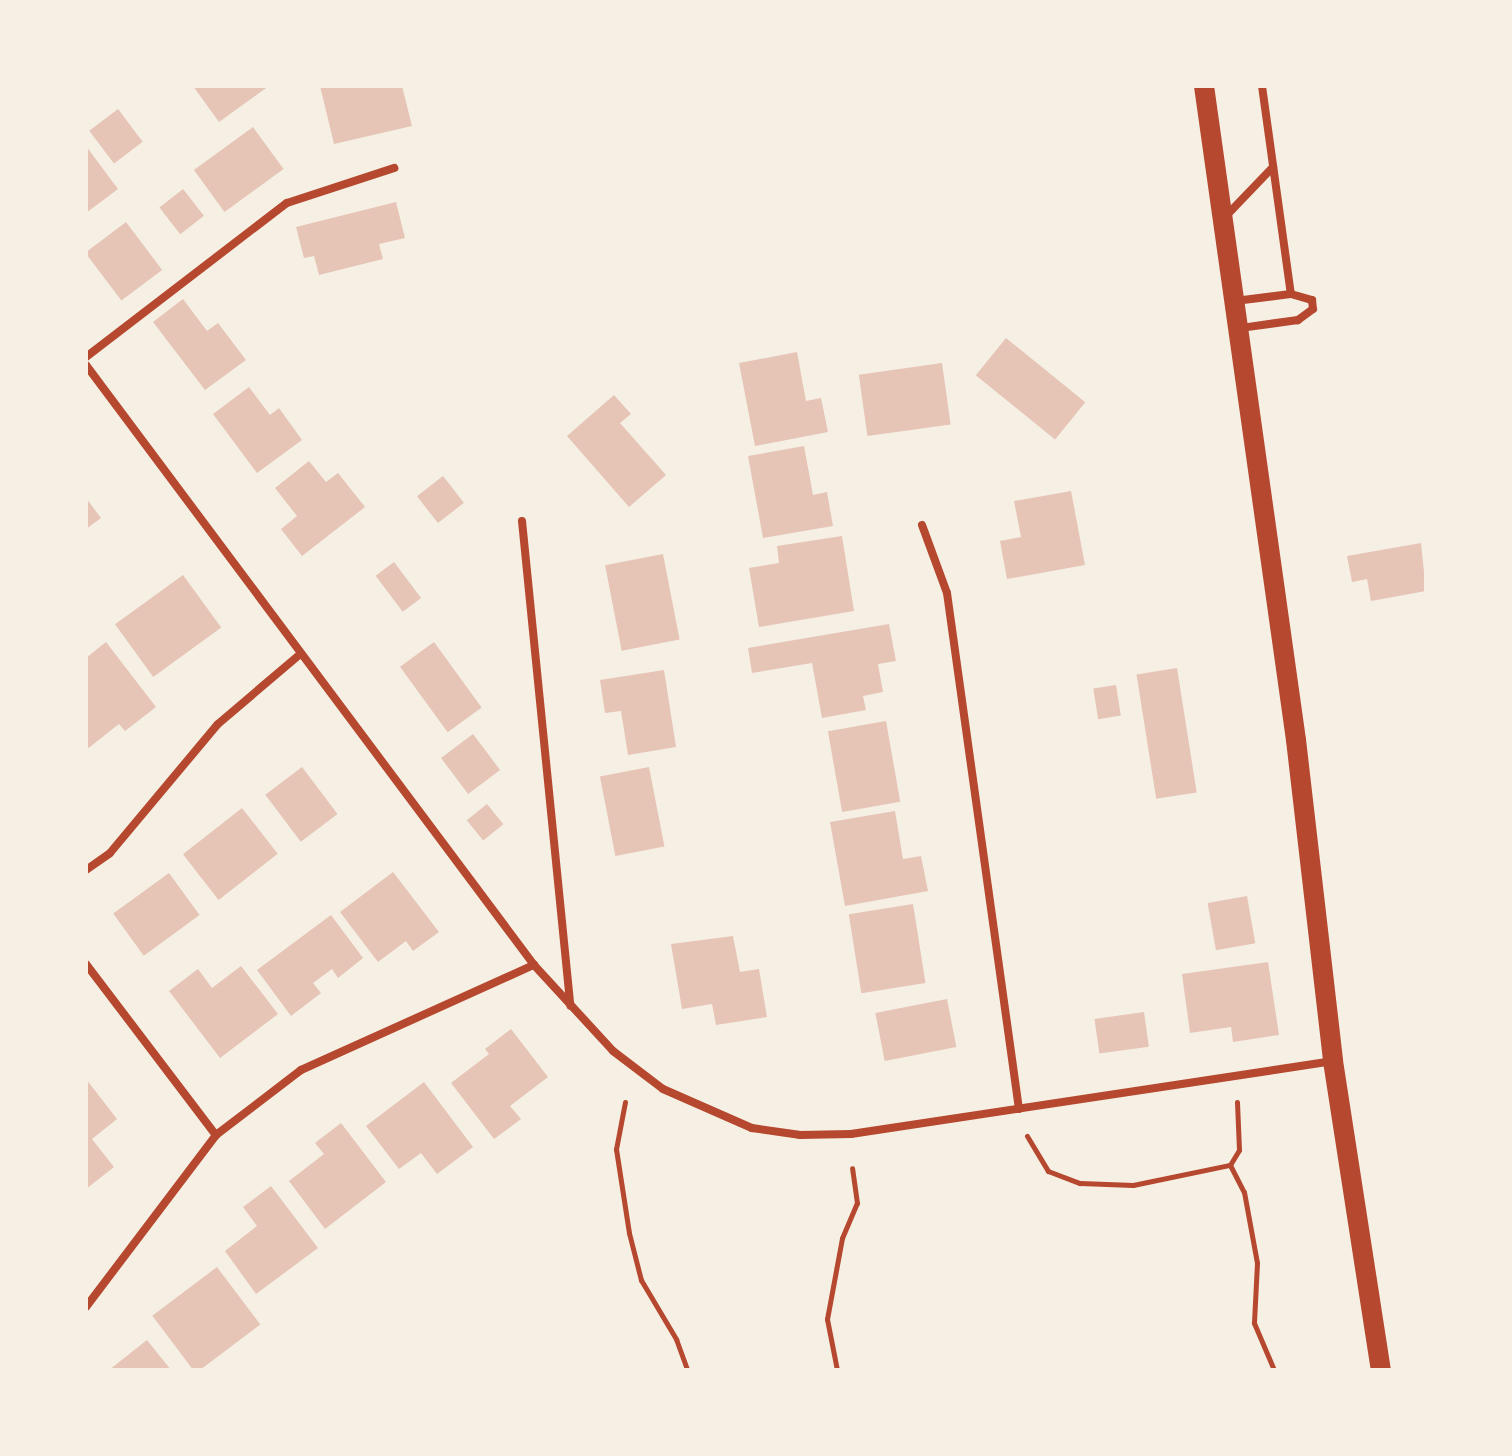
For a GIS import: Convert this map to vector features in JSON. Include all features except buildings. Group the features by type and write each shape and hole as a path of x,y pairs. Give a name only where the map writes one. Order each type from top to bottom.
{"main road":[{"path":"1204,86 1296,740 1333,1061 1381,1370"}],"street":[{"path":"1262,86 1291,294"},
{"path":"1223,220 1273,167"},
{"path":"86,357 287,203 394,168"},
{"path":"1235,301 1291,294 1312,305 1298,320 1239,328"},
{"path":"86,365 298,656 534,965 613,1051 663,1089 731,1121 776,1134 851,1134 1333,1061"},
{"path":"522,521 570,1007"},
{"path":"922,525 947,593 1019,1109"},
{"path":"86,870 110,853 218,724 298,656"},
{"path":"86,964 216,1135"},
{"path":"86,1307 216,1135 301,1070 534,965"}],"path":[{"path":"625,1102 616,1149 629,1233 641,1280 676,1339 687,1370"},
{"path":"1027,1136 1048,1171 1080,1183 1133,1185 1230,1165 1239,1150 1237,1102"},
{"path":"1230,1165 1244,1192 1257,1263 1254,1323 1274,1370"},
{"path":"837,1370 827,1319 842,1238 857,1203 852,1168"}]}
